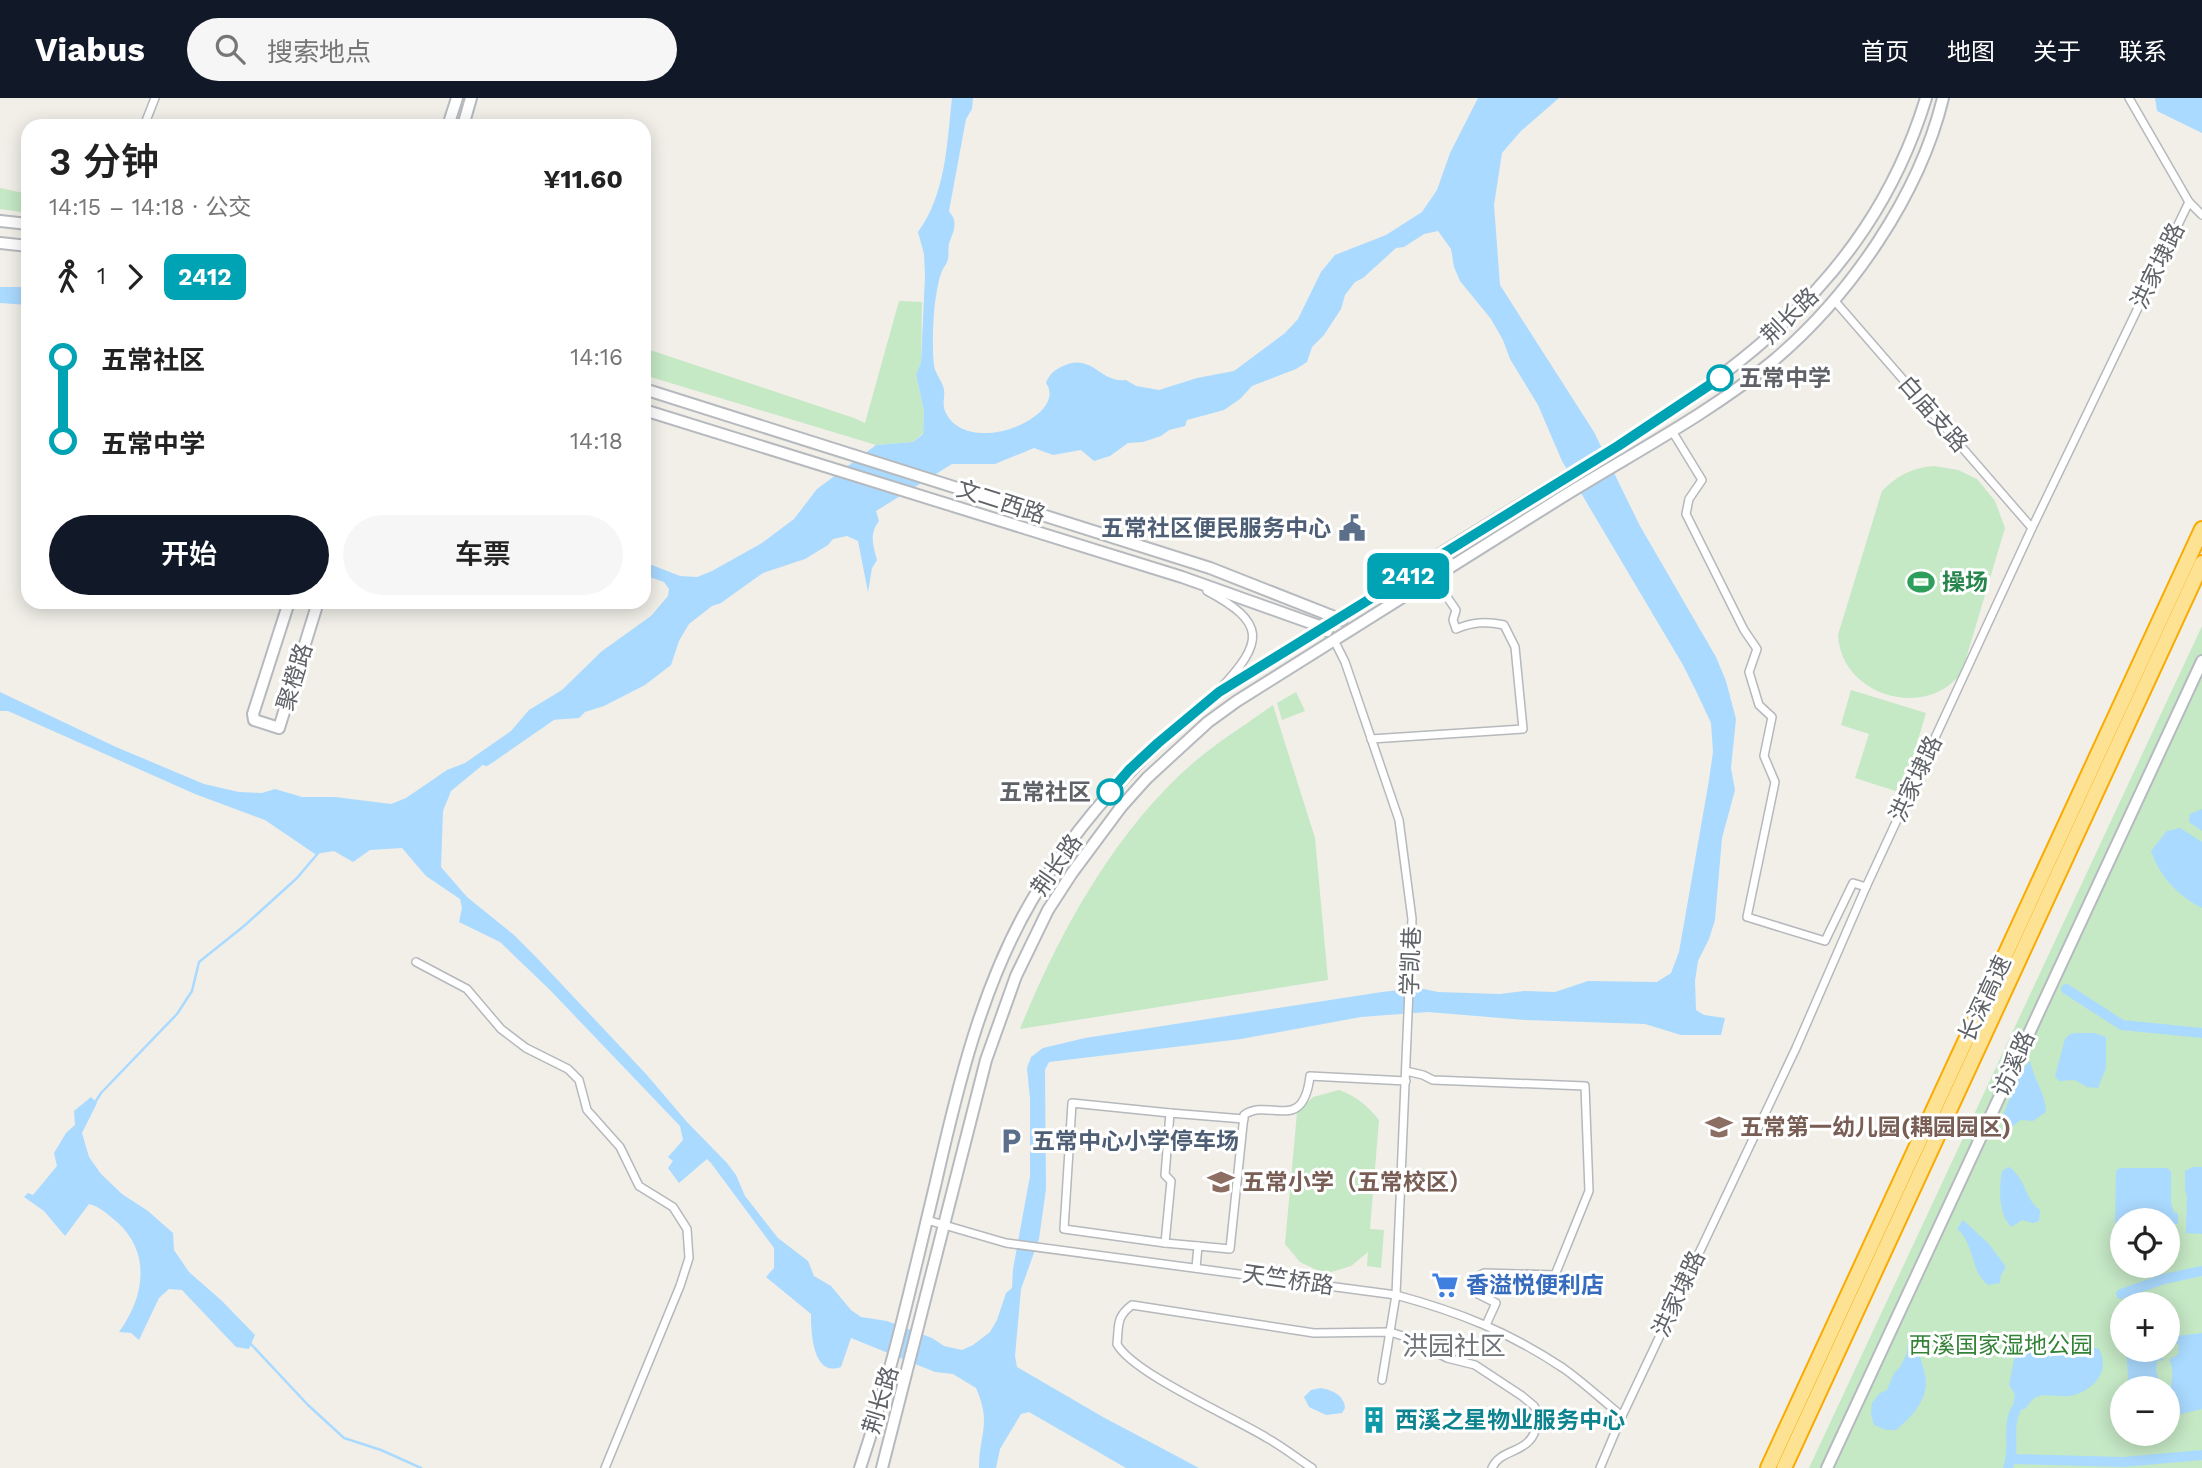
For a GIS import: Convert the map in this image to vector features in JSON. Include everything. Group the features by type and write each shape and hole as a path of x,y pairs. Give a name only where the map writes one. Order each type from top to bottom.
{"highway":[{"name":"长深高速","path":"1768,1468 2202,529"},
{"name":"长深高速","path":"1784,1468 2202,563"}],"main road":[{"path":"450,119 457,98"},
{"path":"465,119 471,98"},
{"name":"荆长路","path":"860,1468 893,1361 947,1134 982,1009 998,968 1031,902 1104,799 1129,770 1212,698 1618,446 1720,378 1786,323 1820,287 1864,231 1912,140 1926,98"},
{"name":"荆长路","path":"882,1468 964,1142 1000,1017 1016,976 1048,910 1121,807 1147,778 1237,701 1568,493 1672,431 1772,361 1834,300 1877,243 1925,153 1943,98"},
{"path":"0,220 21,223"},
{"path":"0,243 21,245"},
{"name":"文二西路","path":"651,391 1210,568 1340,617"},
{"name":"文二西路","path":"651,412 1182,577 1325,628"},
{"name":"聚橙路","path":"287,609 253,714 254,720 279,728 316,609"},
{"path":"1340,617 1349,631"},
{"path":"1325,628 1334,640"},
{"name":"访溪路","path":"1827,1468 2202,661"}],"street":[{"path":"147,119 155,98"},
{"name":"洪家埭路","path":"1600,1468 1796,1048 1866,887 2032,528 2189,202 2129,98"},
{"path":"2189,202 2201,212"},
{"name":"白庙支路","path":"1834,300 2032,528"},
{"path":"1672,431 1702,480 1689,499 1686,514 1744,630 1757,649 1749,672 1759,705 1772,717 1764,756 1775,782 1747,917 1825,941 1853,883 1866,887"},
{"path":"1182,577 1243,612 1252,633 1252,642 1243,664 1212,698"},
{"path":"1371,739 1523,729 1515,647 1504,625 1472,623 1456,629 1453,620 1456,610 1434,578"},
{"name":"学凯巷","path":"1334,640 1345,662 1399,820 1412,919 1396,1295 1382,1380"},
{"path":"416,962 467,989 501,1029 527,1048 568,1069 579,1080 587,1110 620,1147 639,1186 673,1207 687,1229 689,1258 681,1286 605,1468"},
{"path":"1406,1071 1433,1080 1585,1086 1589,1191 1555,1275 1484,1273 1477,1277 1478,1294 1496,1303 1486,1325"},
{"path":"1244,1119 1072,1103 1064,1229 1230,1249 1244,1119 1244,1115 1250,1111 1293,1110 1305,1096 1310,1076 1406,1081"},
{"path":"1165,1242 1171,1181 1165,1175 1170,1113"},
{"name":"天竺桥路","path":"927,1220 1006,1243 1396,1295 1434,1305 1517,1340 1565,1370 1622,1416"},
{"path":"1196,1268 1198,1246"},
{"path":"1312,1468 1268,1438 1169,1384 1128,1358 1117,1344 1119,1318 1132,1305 1314,1333 1390,1332 1409,1338 1447,1358 1475,1365 1501,1380 1534,1406 1539,1416 1532,1437 1527,1443 1495,1462 1492,1468"}],"green space":[{"path":"0,188 21,192 21,212 0,209"},
{"path":"899,301 922,302 921,362 916,375 924,411 923,433 913,442 876,445 651,377 651,350 854,418 865,423"},
{"name":"操场","path":"1934,466 1958,470 1977,479 1995,501 2005,528 1962,672 1946,687 1928,695 1908,698 1888,695 1869,686 1854,673 1843,656 1838,635 1882,491 1906,473"},
{"name":"西溪国家湿地公园","path":"2202,626 2202,1468 1809,1468"},
{"path":"1851,690 1926,713 1902,793 1855,778 1869,734 1841,725"},
{"path":"1296,692 1305,711 1282,720 1277,703"},
{"path":"1273,705 1315,838 1328,980 1020,1029 1072,918 1117,848 1142,815 1199,758"},
{"path":"1339,1090 1361,1102 1379,1120 1370,1229 1384,1230 1381,1268 1367,1266 1368,1252 1351,1266 1325,1274 1300,1262 1285,1244 1297,1113 1313,1097"}],"water":[{"path":"952,98 973,98 972,109 966,119 949,211 954,219 954,228 935,302 934,366 943,387 945,411 956,425 973,432 993,433 1030,420 1043,409 1049,396 1046,383 1048,378 1056,370 1072,363 1088,365 1109,377 1126,380 1136,386 1159,390 1197,378 1234,371 1285,333 1298,319 1321,272 1335,255 1386,235 1422,212 1437,190 1450,153 1478,98 1559,98 1521,131 1502,153 1494,205 1500,285 1594,432 1640,526 1716,657 1726,681 1736,719 1731,768 1735,790 1722,838 1715,920 1698,961 1695,981 1696,1010 1704,1015 1725,1018 1721,1035 1681,1035 1645,1024 1525,1020 1428,1012 1361,1017 1241,1039 1049,1062 1045,1070 1046,1189 1039,1239 1021,1289 1015,1356 1017,1367 1199,1468 1126,1468 1029,1412 1021,1414 1000,1449 996,1468 979,1468 984,1420 976,1388 953,1374 935,1372 851,1338 841,1367 831,1369 824,1366 815,1351 811,1314 766,1277 774,1268 774,1248 711,1163 707,1159 679,1183 668,1168 673,1161 668,1157 683,1140 680,1126 549,989 500,942 459,922 462,908 460,899 426,876 402,848 370,850 353,862 334,851 315,854 265,820 195,794 8,711 0,711 0,692 116,747 204,784 239,792 262,793 275,789 302,797 335,797 391,804 406,798 447,770 465,763 511,731 529,710 562,690 602,651 651,616 668,596 669,589 664,582 651,577 651,565 680,576 697,577 712,571 762,543 794,519 817,489 876,445 913,442 923,434 924,411 916,375 921,362 925,276 924,254 918,232 940,185","holes":["1438,231 1451,249 1460,281 1491,319 1503,340 1510,359 1538,405 1562,461 1683,665 1711,723 1713,752 1709,780 1679,952 1671,973 1657,982 1588,981 1555,992 1524,991 1500,994 1438,992 1419,988 1382,992 1085,1038 1043,1048 1031,1057 1027,1068 1030,1099 1030,1176 1012,1288 1006,1293 990,1332 962,1350 944,1346 932,1338 887,1321 861,1317 851,1310 831,1286 814,1276 808,1261 778,1238 745,1196 736,1175 727,1163 646,1074 536,957 514,935 467,897 441,867 443,811 451,791 536,721 579,718 585,712 604,706 645,685 671,665 679,641 689,624 718,604 733,585 746,576 805,559 833,539 847,536 858,541 868,592 872,568 877,560 873,540 879,521 876,511 952,464 995,464 1034,448 1053,455 1081,450 1094,461 1110,456 1128,443 1143,442 1161,436 1169,430 1185,426 1187,420 1224,410 1252,386 1307,362 1312,347 1324,335 1355,282 1396,248 1404,247 1424,234"]},
{"path":"2155,98 2202,98 2202,133 2157,111"},
{"path":"0,287 21,287 21,304 0,303"},
{"path":"2202,809 2202,831 2189,822 2190,814"},
{"path":"2180,828 2202,842 2202,908 2170,884 2151,851 2167,831"},
{"path":"2094,1033 2106,1037 2106,1068 2098,1088 2087,1087 2075,1080 2059,1081 2055,1076 2065,1039 2070,1034"},
{"path":"2030,1061 2046,1112 2033,1121 2021,1120 2006,1131 2001,1122 2017,1081"},
{"path":"91,1097 97,1103 82,1133 89,1157 101,1174 122,1194 148,1211 173,1233 174,1250 189,1272 255,1335 249,1349 236,1347 182,1290 169,1289 159,1298 139,1340 131,1333 119,1332 128,1319 139,1290 140,1261 128,1234 104,1211 89,1204 65,1236 44,1211 24,1197 28,1193 33,1195 57,1166 54,1153 66,1133 75,1125 74,1111"},
{"path":"2009,1167 2019,1177 2031,1201 2040,1210 2039,1221 2033,1223 2022,1220 2012,1227 2007,1222 2002,1209 2000,1185 2002,1171"},
{"path":"2202,1167 2202,1234 2186,1233 2185,1171"},
{"path":"2120,1168 2167,1168 2171,1171 2173,1208 2115,1208 2116,1171"},
{"path":"1963,1220 1989,1244 2006,1267 2000,1283 1988,1285 1982,1279 1967,1242 1957,1229"},
{"path":"2202,1333 2202,1409 2180,1414 2180,1376 2172,1376 2170,1362 2180,1362 2180,1336"},
{"path":"1914,1335 1925,1373 1923,1398 1896,1430 1886,1430 1874,1425 1872,1403 1880,1393 1887,1390 1907,1353 1909,1336"},
{"path":"2040,1344 2070,1352 2099,1349 2103,1365 2101,1372 2092,1385 2078,1394 2040,1396 2025,1409 2016,1409 2013,1404 2015,1394 2009,1385 2016,1349 2033,1349"},
{"path":"2127,1362 2157,1362 2158,1376 2128,1376"},
{"path":"1321,1388 1340,1396 1345,1408 1342,1413 1326,1415 1309,1407 1304,1397 1311,1390"}],"waterway":[{"path":"718,599 760,569"},
{"path":"486,761 554,714"},
{"path":"94,1104 101,1093 177,1014 192,991 199,962 297,878 319,852"},
{"path":"2066,989 2122,1025 2202,1033"},
{"path":"2127,1292 2164,1279 2202,1271"},
{"path":"249,1342 308,1405 344,1438 381,1450 421,1468"},
{"path":"2008,1468 2016,1409"},
{"path":"2011,1459 2123,1462 2202,1455"}],"bus line":[{"name":"2412","path":"1110,792 1158,743 1219,692 1618,446 1720,378"}],"place":[{"name":"五常中学","path":"1720,378"},
{"name":"五常社区便民服务中心","path":"1352,528"},
{"name":"操场","path":"1921,582"},
{"name":"五常社区","path":"1110,792"},
{"name":"五常第一幼儿园(耦园园区)","path":"1719,1127"},
{"name":"五常中心小学停车场","path":"1011,1141"},
{"name":"五常小学（五常校区）","path":"1221,1182"},
{"name":"香溢悦便利店","path":"1445,1285"},
{"name":"西溪之星物业服务中心","path":"1374,1420"}],"district":[{"name":"洪园社区","path":"1454,1346"}]}
